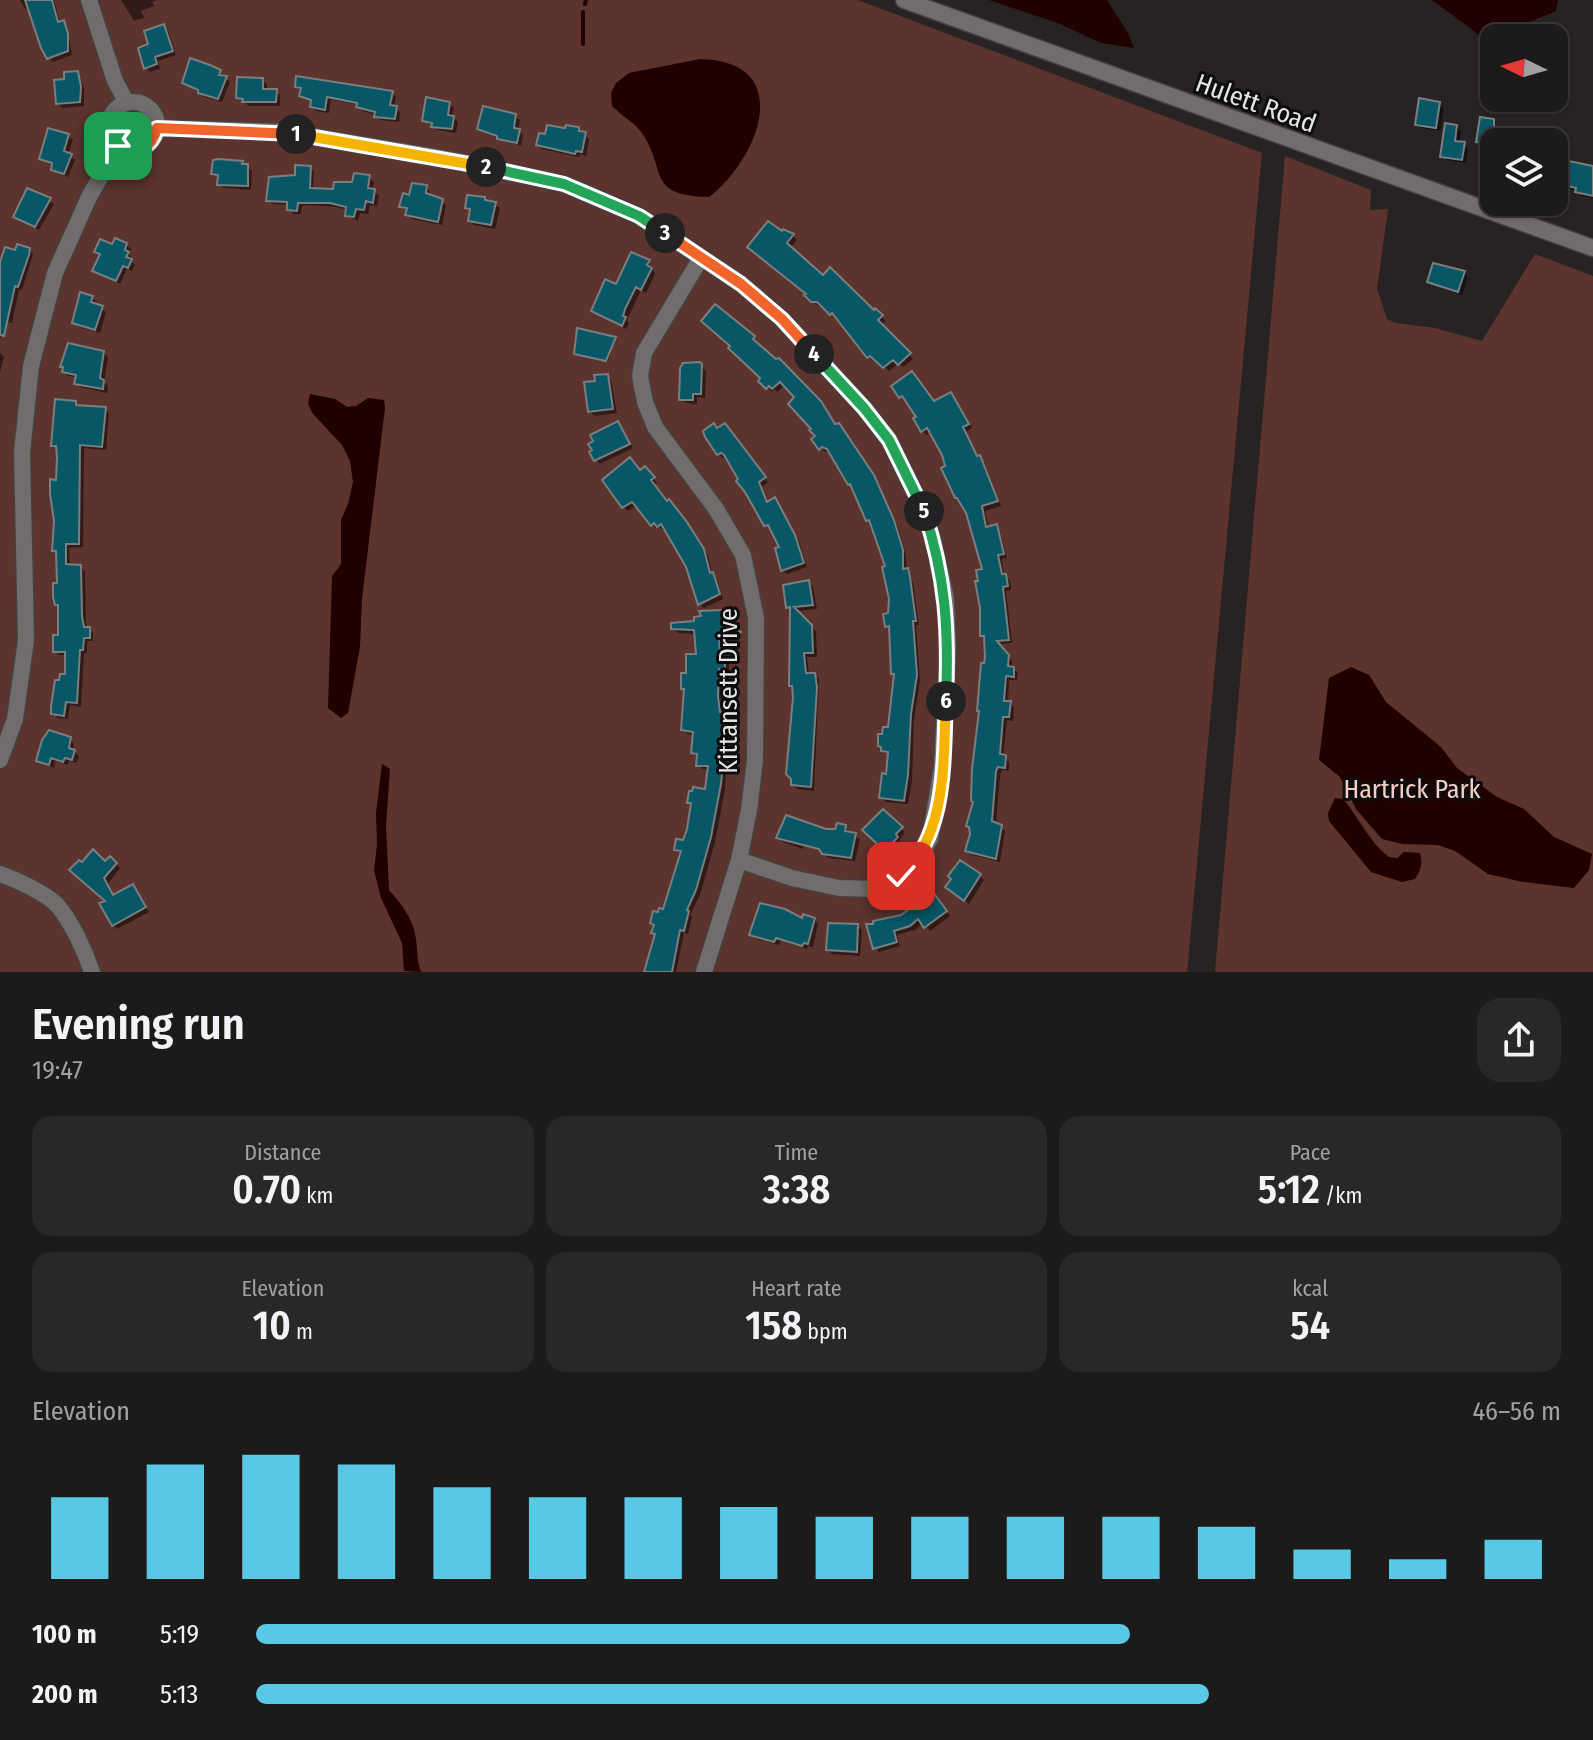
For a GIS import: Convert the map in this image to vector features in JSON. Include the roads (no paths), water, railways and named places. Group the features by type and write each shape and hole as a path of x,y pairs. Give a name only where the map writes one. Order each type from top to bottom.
{"street":[{"path":"89,0 115,81 127,103"},
{"name":"Hulett Road","path":"904,0 1593,248"},
{"path":"127,103 141,103 149,108 155,115 157,128 153,141 146,147 132,151 118,146 109,131 110,119 119,106 127,103"},
{"path":"157,128 287,132 446,159 564,184 639,216 741,284 782,319 864,408 889,440 923,510 946,598 948,648 942,766 930,839 915,864 901,876 876,889 839,888 739,860"},
{"path":"0,760 15,719 26,640 22,452 31,366 55,273 83,208 118,146"},
{"name":"Kittansett Drive","path":"701,258 644,353 640,376 645,402 655,427 716,509 743,555 756,618 755,760 749,810 739,860 704,972"},
{"path":"0,874 55,904 84,950 92,972"}],"waterway":[{"path":"585,4 586,0"},
{"path":"583,12 583,44"}],"park label":[{"name":"Hartrick Park","path":"1412,789"}]}
